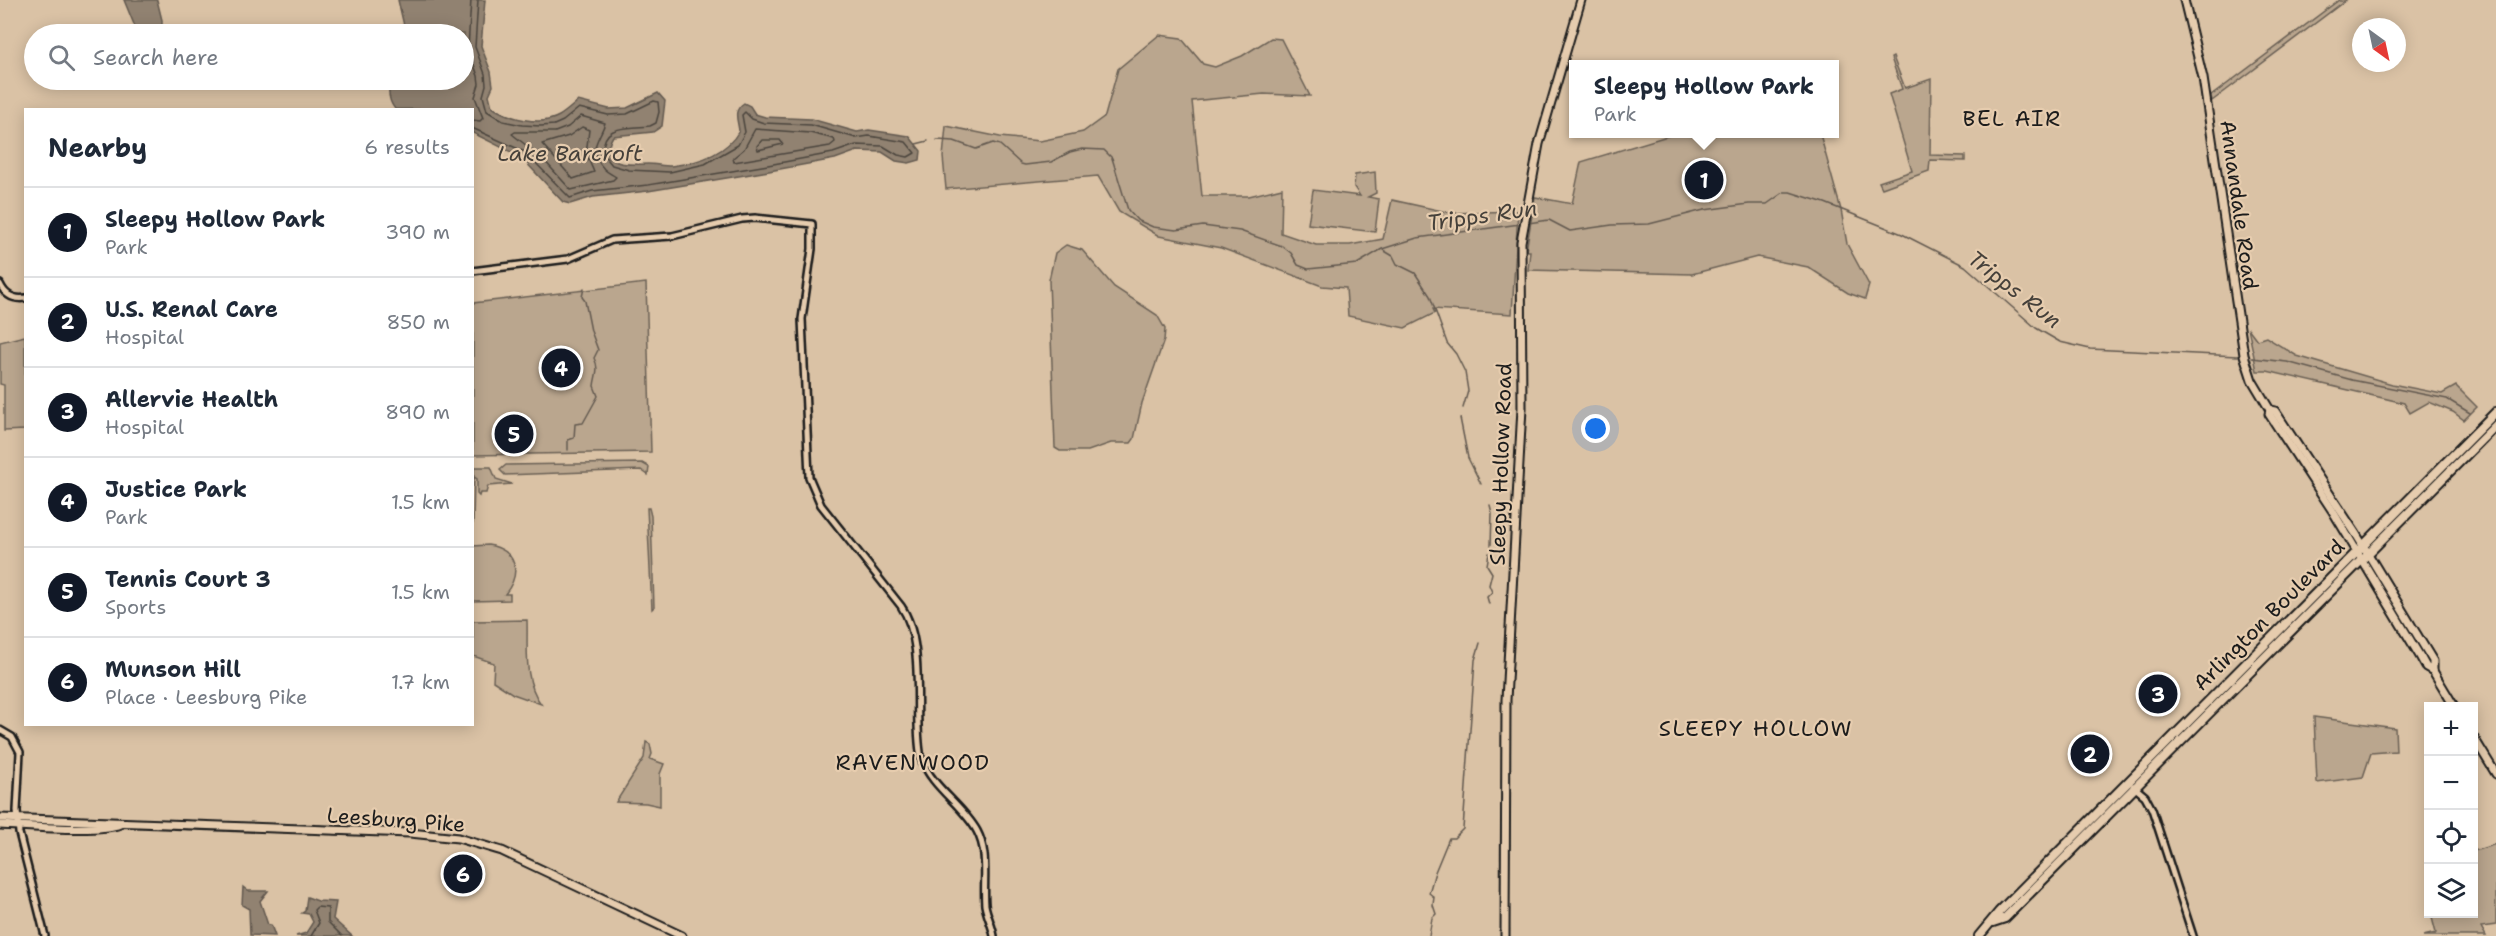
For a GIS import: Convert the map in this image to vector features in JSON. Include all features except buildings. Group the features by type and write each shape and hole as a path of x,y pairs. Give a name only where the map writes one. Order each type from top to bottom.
{"highway":[{"name":"Arlington Boulevard","path":"1979,936 1993,922 2005,918 2359,548 2496,412"},
{"name":"Arlington Boulevard","path":"2131,785 2362,561 2496,425"},
{"path":"2469,439 2469,452"},
{"path":"2460,461 2462,447"}],"main road":[{"name":"Sleepy Hollow Road","path":"1505,936 1506,700 1522,408 1522,237 1539,144 1581,0"},
{"name":"Annandale Road","path":"2184,0 2203,78 2244,355 2252,380 2270,410 2275,411 2359,548 2362,561 2426,667 2433,671 2452,702"},
{"name":"Annandale Road","path":"2359,548 2368,555 2433,661 2433,671"},
{"path":"2478,745 2496,774"},
{"name":"Leesburg Pike","path":"0,818 18,822"},
{"name":"Leesburg Pike","path":"0,825 18,822 123,823 401,833 458,838 485,845 525,861 682,936"}],"street":[{"path":"474,271 568,259 612,240 672,236 742,219 755,218 813,224 812,249 802,319 809,477 821,505 901,606 911,625 915,644 921,758 929,774 973,824 979,835 983,847 986,906 994,936"},
{"path":"0,284 9,296 24,298"},
{"path":"0,730 9,734 20,752 18,822 45,936"},
{"path":"2131,785 2145,796 2152,809 2193,936"}],"shaded area":[{"path":"2339,0 2346,0 2212,101 2211,96"},
{"path":"1159,35 1181,38 1203,64 1215,67 1242,56 1271,38 1281,39 1310,96 1264,94 1192,101 1202,196 1249,196 1282,188 1281,233 1316,245 1350,245 1383,239 1392,200 1451,213 1518,211 1512,314 1433,309 1435,313 1405,328 1348,316 1346,288 1322,286 1221,248 1159,236 1119,212 1098,176 946,189 943,157 946,126 1000,137 1040,141 1083,132 1105,116 1118,69"},
{"path":"1893,57 1905,88 1931,79 1930,155 1965,156 1965,161 1930,160 1929,171 1882,188 1879,182 1912,171 1889,94 1902,89 1891,58"},
{"path":"1661,138 1821,138 1841,210 1847,244 1869,285 1865,299 1848,293 1808,267 1757,257 1692,274 1528,270 1530,251 1526,251 1535,197 1572,204 1581,162"},
{"path":"1375,172 1376,193 1368,197 1379,199 1375,232 1308,224 1313,190 1360,196 1354,187 1355,175"},
{"path":"1066,245 1082,250 1114,287 1157,315 1165,329 1164,340 1131,443 1111,443 1088,451 1060,451 1055,448 1049,280 1055,253"},
{"path":"646,283 651,452 474,455 474,303"},
{"path":"2248,328 2257,340 2266,337 2297,356 2392,384 2442,394 2456,386 2477,407 2464,420 2453,412 2429,402 2410,413 2404,403 2267,371 2257,371"},
{"path":"24,336 24,430 4,431 4,385 0,384 0,342"},
{"path":"642,463 649,467 648,475 641,470 505,475 500,470 506,465"},
{"path":"474,467 491,467 496,479 512,484 488,486 486,493 480,493 479,496 477,479 474,477"},
{"path":"647,508 651,516 654,607 652,609"},
{"path":"488,545 498,548 511,557 515,571 514,578 505,594 510,594 510,600 474,601 474,546"},
{"path":"527,620 529,675 535,695 541,704 513,694 493,681 494,663 474,656 474,621"},
{"path":"2314,717 2395,728 2396,751 2371,753 2363,777 2317,783"},
{"path":"646,742 650,744 652,754 650,759 664,764 660,774 660,806 616,802 644,758"},
{"path":"2496,844 2496,925 2481,927 2486,936 2423,936 2436,933 2432,918 2478,918 2478,850"}],"water":[{"path":"124,0 157,0 162,24 134,24"},
{"name":"Lake Barcroft","path":"398,0 485,0 481,46 491,72 493,86 489,95 492,107 507,115 525,120 551,119 567,111 578,101 609,109 627,108 658,93 665,101 662,126 653,132 613,136 609,153 612,159 619,163 671,166 709,156 726,146 739,131 737,112 744,103 750,106 755,114 765,117 811,119 857,132 869,130 909,136 921,151 920,160 909,163 896,161 882,152 857,151 835,159 648,191 593,197 570,204 563,202 521,157 474,134 474,108 394,108 389,90 474,90 474,24 404,24"},
{"path":"243,887 248,891 268,891 260,901 268,925 271,925 275,936 250,935 249,909 242,905"},
{"path":"307,897 318,901 336,902 333,919 352,936 296,936 306,933 313,922 309,914 302,913 305,911"}],"waterway":[{"name":"Tripps Run","path":"937,140 954,141 976,149 993,143 1000,145 1025,165 1051,162 1070,152 1082,149 1104,150 1112,158 1128,210 1137,220 1153,227 1176,230 1203,226 1240,231 1282,246 1291,253 1298,265 1308,269 1357,264 1382,249 1417,238 1520,224"},
{"path":"916,144 928,141"},
{"name":"Tripps Run","path":"1528,223 1549,220 1570,231 1612,225 1649,224 1704,210 1767,204 1784,192 1790,192 1825,203 1902,234 1965,266 2036,328 2060,342 2090,349 2238,356"},
{"path":"1383,250 1393,256 1397,264 1415,273 1430,296 1447,343 1456,354 1465,372 1468,391 1463,408"},
{"path":"568,450 568,440 574,438 575,424 583,423 598,396 594,386 597,369 594,358 598,350 582,297 584,288"},
{"name":"Tripps Run","path":"2252,358 2287,362 2352,380 2447,399 2470,413"},
{"path":"1460,418 1468,458 1481,484"},
{"path":"1490,505 1491,545"},
{"path":"1489,553 1487,565 1492,573 1489,585 1492,592 1487,597 1489,604"},
{"path":"1429,936 1432,918 1436,914 1433,905 1434,897 1429,893 1435,872 1449,838 1454,838 1463,829 1475,660 1480,643"}],"place":[{"name":"Sleepy Hollow Park","path":"1704,180"},
{"name":"Justice Park","path":"561,368"},
{"name":"Tennis Court 3","path":"514,434"},
{"name":"Allervie Health","path":"2158,694"},
{"name":"U.S. Renal Care","path":"2090,754"},
{"name":"Munson Hill","path":"463,874"}],"district":[{"name":"BEL AIR","path":"2012,118"},
{"name":"SLEEPY HOLLOW","path":"1756,728"},
{"name":"RAVENWOOD","path":"913,762"}]}
